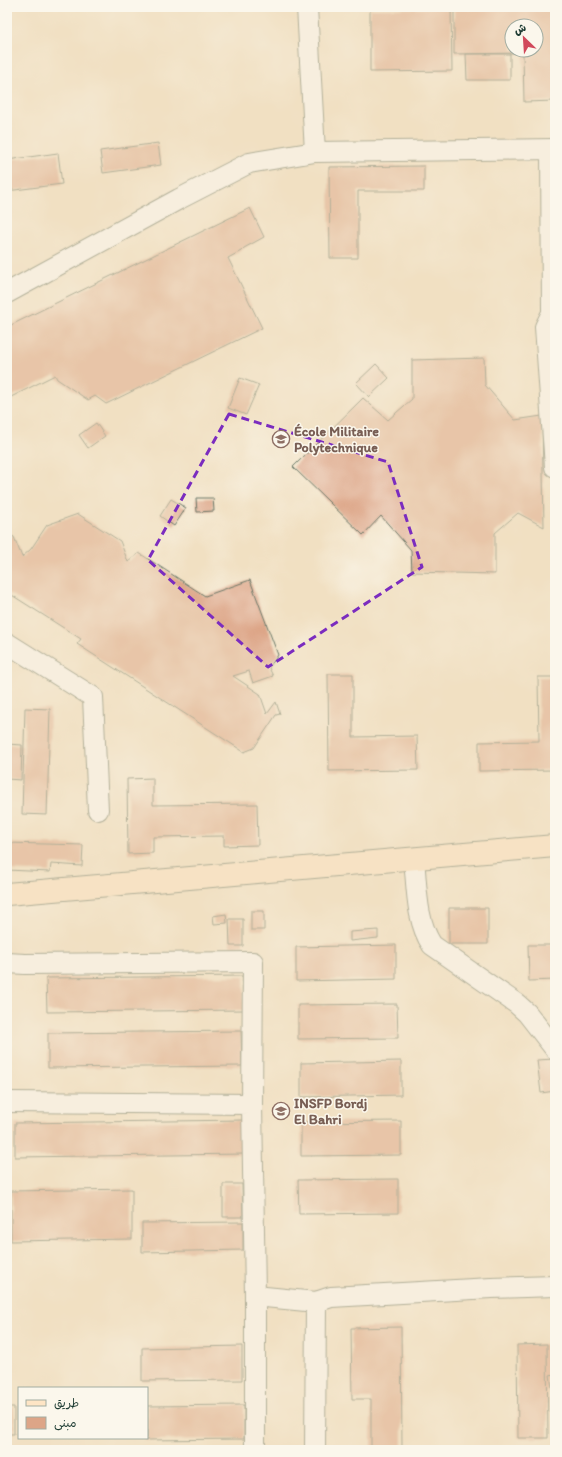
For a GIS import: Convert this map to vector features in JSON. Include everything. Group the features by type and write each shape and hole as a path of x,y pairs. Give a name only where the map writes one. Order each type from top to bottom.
{"main road":[{"path":"7,894 555,846"}],"street":[{"path":"307,7 315,152"},
{"path":"7,293 249,163 315,152 553,149 553,293 552,313 545,327 552,466"},
{"path":"7,643 93,697 98,810"},
{"path":"414,859 419,905 425,935 432,945 517,1004 527,1013 555,1049"},
{"path":"7,963 253,962 252,1104 255,1296 255,1450"},
{"path":"7,1102 252,1104"},
{"path":"255,1296 316,1302 330,1297 555,1286"},
{"path":"315,1450 316,1302"}],"highlighted area":[{"path":"229,414 388,462 422,567 268,667 148,560"}],"building":[{"path":"454,7 555,7 555,101 524,102 523,58 544,58 544,18 504,18 504,53 454,54"},
{"path":"451,8 452,71 370,72 370,9"},
{"path":"466,54 504,54 504,58 510,58 510,80 467,80"},
{"path":"158,143 161,165 103,173 100,151"},
{"path":"58,153 62,184 7,191 7,160"},
{"path":"424,166 424,191 358,191 358,258 330,258 329,167"},
{"path":"250,208 264,237 228,258 262,328 106,404 95,396 88,400 57,379 55,375 7,399 7,327"},
{"path":"484,358 485,385 515,420 542,416 544,527 518,513 495,533 495,574 412,572 411,550 381,516 363,535 293,467 363,398 388,420 412,399 412,360"},
{"path":"376,364 389,378 369,397 356,383"},
{"path":"240,378 259,385 246,415 228,408"},
{"path":"96,423 105,436 88,448 79,435"},
{"path":"196,498 213,498 214,511 197,512"},
{"path":"171,499 186,508 174,526 160,516"},
{"path":"78,514 120,541 128,562 139,553 205,596 250,580 278,655 269,668 273,676 253,683 249,671 233,676 260,694 267,714 276,702 280,714 276,715 254,748 244,752 77,644 81,639 7,592 7,533 14,537 22,557 31,549 47,525"},
{"path":"328,674 353,674 353,737 417,736 418,770 329,771"},
{"path":"538,677 555,677 555,770 479,771 479,742 539,741"},
{"path":"25,708 50,709 47,815 22,814"},
{"path":"7,744 22,745 21,780 7,779"},
{"path":"153,778 153,805 257,804 258,845 224,846 224,836 153,837 153,853 128,854 127,779"},
{"path":"7,843 83,845 82,866 51,864 50,872 7,870"},
{"path":"449,908 488,908 488,944 449,944"},
{"path":"251,911 264,911 264,930 251,930"},
{"path":"226,914 227,923 214,924 213,916"},
{"path":"229,919 243,919 243,946 230,946"},
{"path":"378,930 378,938 350,941 350,932"},
{"path":"396,945 396,979 296,981 296,947"},
{"path":"528,945 555,945 555,980 529,981"},
{"path":"244,976 244,1010 47,1012 46,978"},
{"path":"397,1004 398,1038 298,1039 298,1005"},
{"path":"241,1031 242,1066 48,1068 48,1033"},
{"path":"555,1059 555,1091 541,1093 537,1060"},
{"path":"401,1061 401,1095 301,1097 301,1063"},
{"path":"245,1120 245,1154 15,1157 15,1123"},
{"path":"401,1121 401,1155 301,1156 301,1122"},
{"path":"398,1179 398,1213 299,1214 298,1180"},
{"path":"223,1184 242,1184 243,1217 223,1217"},
{"path":"132,1189 132,1239 11,1241 11,1191"},
{"path":"243,1222 243,1250 142,1252 142,1223"},
{"path":"401,1327 402,1447 371,1447 371,1399 352,1399 351,1328"},
{"path":"547,1344 548,1438 518,1438 517,1345"},
{"path":"242,1346 242,1380 142,1381 142,1348"},
{"path":"555,1374 555,1400 554,1400 550,1375"},
{"path":"244,1405 244,1439 144,1440 148,1439 148,1406"},
{"path":"7,1407 14,1407 14,1434 7,1434"}],"place":[{"name":"École Militaire Polytechnique","path":"281,439"},
{"name":"INSFP Bordj El Bahri","path":"281,1111"}]}
